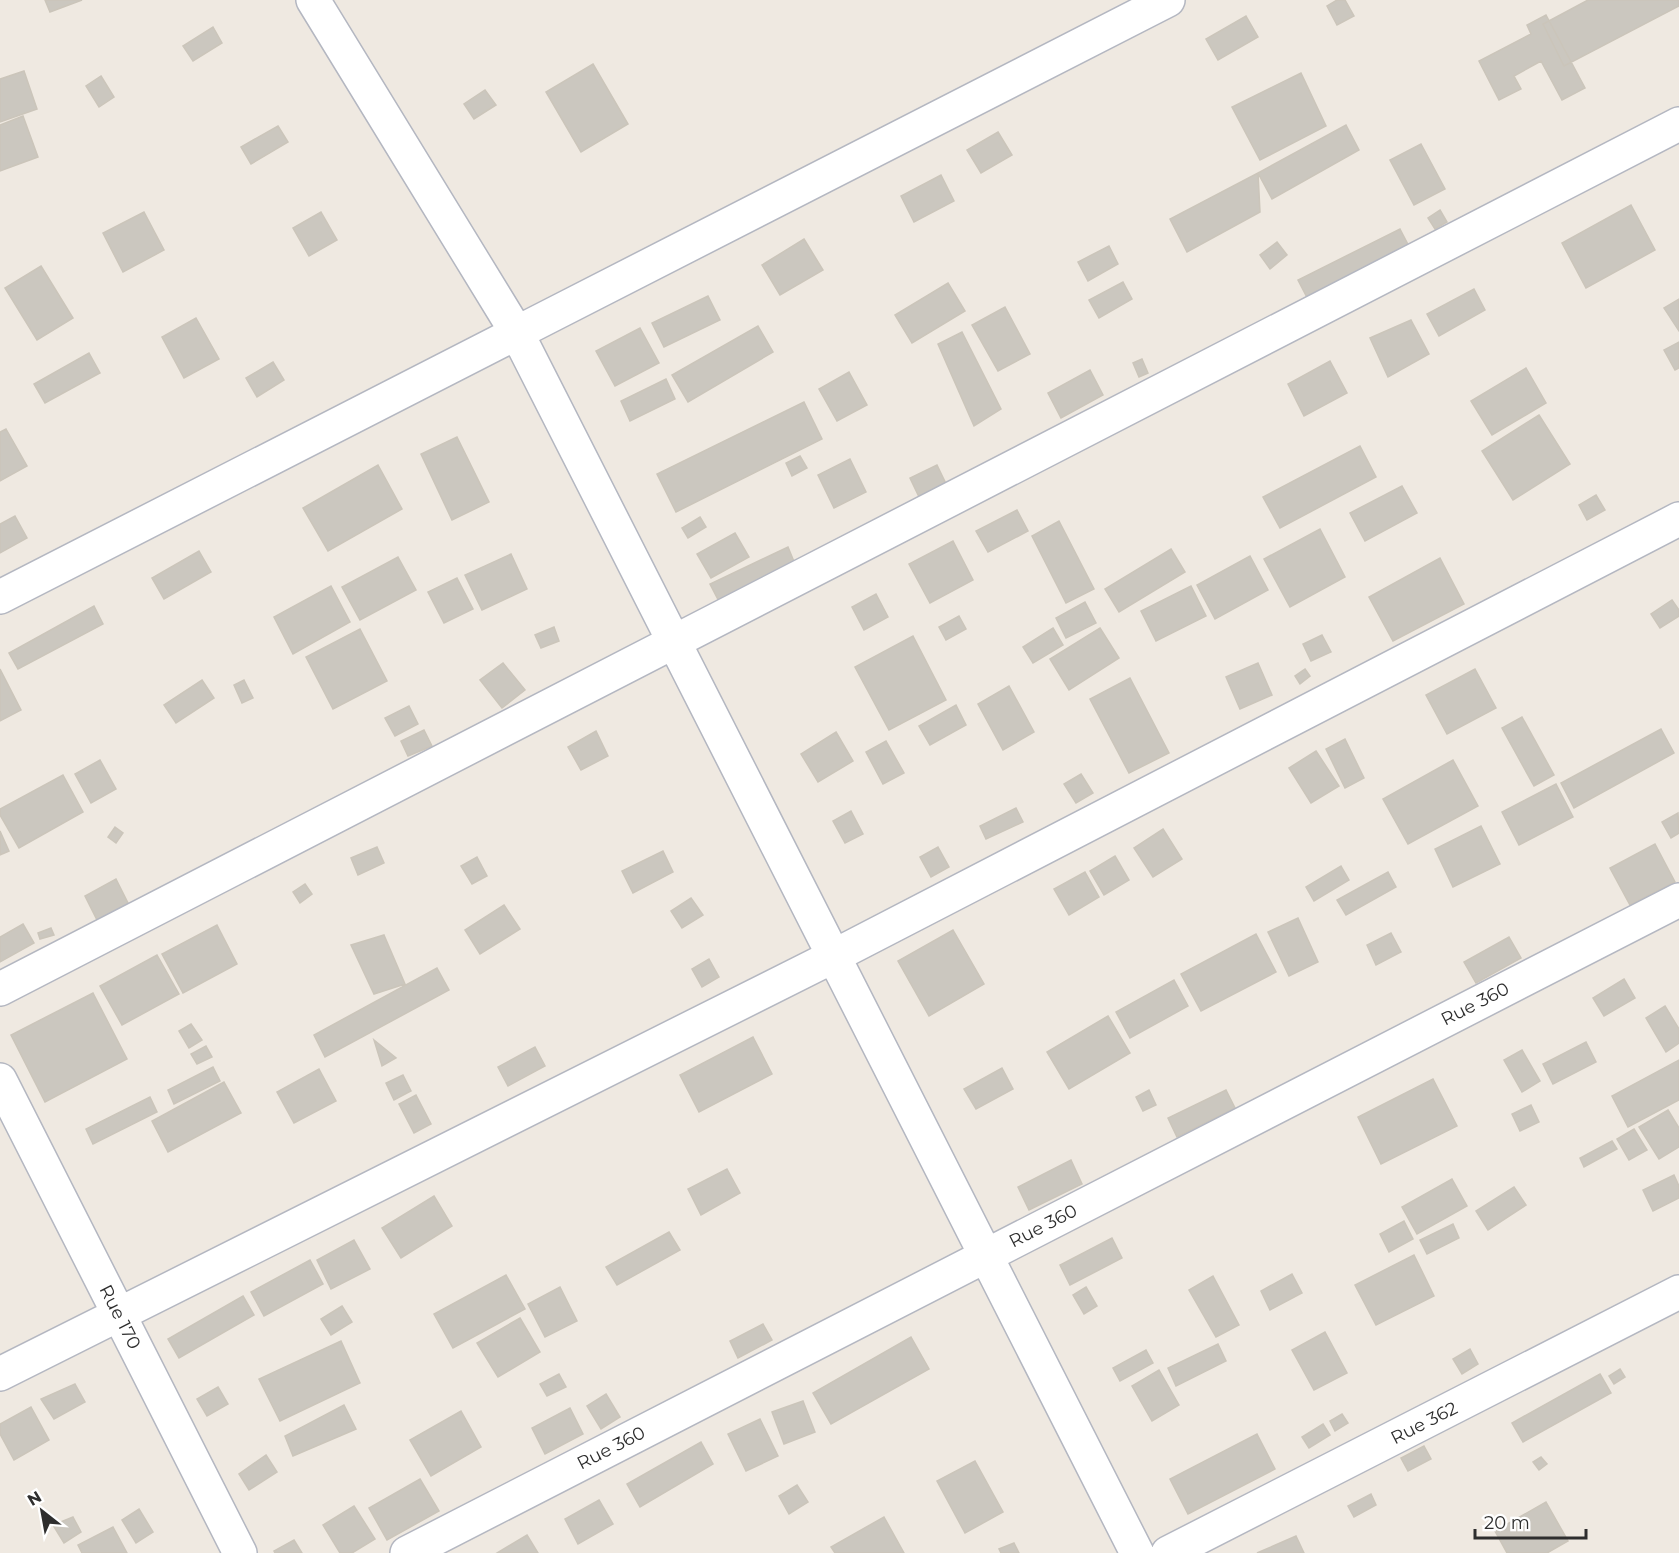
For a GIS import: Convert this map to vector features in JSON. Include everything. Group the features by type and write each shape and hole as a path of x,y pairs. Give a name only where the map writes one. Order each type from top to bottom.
{"street":[{"path":"314,0 517,333 1137,1553"},
{"path":"0,597 1168,0"},
{"path":"0,989 1679,124"},
{"path":"0,1374 834,956 1679,519"},
{"name":"Rue 360","path":"407,1553 1679,900"},
{"name":"Rue 170","path":"0,1080 240,1553"},
{"name":"Rue 362","path":"1168,1553 1679,1292"}],"building":[{"path":"45,0 82,0 50,12"},
{"path":"1337,0 1345,0 1354,16 1337,25 1327,6"},
{"path":"1588,0 1679,0 1679,6 1564,66 1543,24"},
{"path":"1546,15 1585,88 1562,100 1541,61 1514,76 1521,89 1499,100 1479,61 1531,34 1527,25"},
{"path":"1246,16 1258,37 1218,60 1206,39"},
{"path":"213,27 222,43 193,61 183,46"},
{"path":"593,64 628,124 581,152 546,92"},
{"path":"24,71 37,109 0,122 0,79"},
{"path":"1301,73 1326,126 1260,160 1232,107"},
{"path":"101,76 114,97 99,107 86,86"},
{"path":"485,90 496,105 474,119 464,104"},
{"path":"23,116 38,157 0,171 0,125"},
{"path":"1346,125 1359,150 1272,199 1258,173"},
{"path":"278,126 288,142 251,164 241,147"},
{"path":"998,132 1012,155 981,173 967,150"},
{"path":"1421,144 1445,189 1414,205 1390,160"},
{"path":"1258,173 1260,212 1187,252 1170,219"},
{"path":"941,175 954,201 914,222 901,196"},
{"path":"1631,205 1655,250 1586,288 1562,243"},
{"path":"1440,210 1447,222 1435,229 1428,218"},
{"path":"144,212 164,250 123,272 103,233"},
{"path":"321,212 337,240 309,256 293,228"},
{"path":"1400,229 1414,256 1312,307 1298,280"},
{"path":"804,239 823,270 780,295 762,265"},
{"path":"1277,242 1287,255 1270,269 1260,255"},
{"path":"1109,246 1118,264 1088,281 1078,262"},
{"path":"41,266 73,318 37,340 5,288"},
{"path":"1123,282 1132,299 1099,318 1089,300"},
{"path":"948,283 965,311 912,343 895,315"},
{"path":"1474,289 1485,310 1439,336 1427,314"},
{"path":"708,296 720,320 664,347 652,323"},
{"path":"1679,299 1679,331 1664,308"},
{"path":"1005,307 1030,354 998,371 972,325"},
{"path":"196,318 219,359 184,378 162,337"},
{"path":"1411,320 1429,354 1388,377 1370,338"},
{"path":"758,326 773,352 688,402 672,375"},
{"path":"640,328 659,363 615,386 596,351"},
{"path":"962,332 1001,409 974,426 938,344"},
{"path":"1679,342 1679,368 1675,370 1664,350"},
{"path":"89,353 100,373 45,403 34,384"},
{"path":"1142,359 1148,373 1139,377 1133,363"},
{"path":"1330,361 1347,393 1304,416 1288,384"},
{"path":"273,362 284,380 257,397 246,378"},
{"path":"1526,368 1546,403 1492,435 1471,401"},
{"path":"1090,370 1103,395 1061,418 1048,393"},
{"path":"849,372 867,405 837,421 819,389"},
{"path":"666,379 675,399 630,421 621,401"},
{"path":"804,402 822,439 676,512 657,474"},
{"path":"1539,415 1570,464 1513,500 1482,451"},
{"path":"6,429 27,466 0,481 0,432"},
{"path":"457,437 489,502 452,520 421,454"},
{"path":"1360,446 1376,477 1280,528 1263,497"},
{"path":"800,456 807,468 792,476 786,463"},
{"path":"850,459 866,492 834,508 818,475"},
{"path":"378,465 402,509 328,551 303,508"},
{"path":"937,465 948,488 921,501 910,478"},
{"path":"1402,486 1417,513 1365,541 1350,513"},
{"path":"1596,495 1605,510 1587,520 1579,505"},
{"path":"1017,510 1028,531 988,552 976,531"},
{"path":"15,516 27,538 0,553 0,524"},
{"path":"700,517 706,527 688,538 682,528"},
{"path":"1059,521 1094,589 1066,603 1032,536"},
{"path":"1320,529 1345,577 1290,607 1264,559"},
{"path":"735,533 749,557 711,578 697,554"},
{"path":"953,541 973,580 930,603 909,564"},
{"path":"788,547 799,574 724,611 710,584"},
{"path":"1171,549 1185,572 1119,612 1105,589"},
{"path":"199,551 211,572 164,599 152,578"},
{"path":"511,554 527,589 482,610 465,575"},
{"path":"1250,556 1268,590 1215,619 1197,585"},
{"path":"398,557 416,590 360,620 342,587"},
{"path":"1440,558 1464,604 1393,641 1369,597"},
{"path":"457,578 473,609 444,623 428,592"},
{"path":"331,586 350,622 293,654 274,617"},
{"path":"1191,586 1206,616 1156,641 1141,611"},
{"path":"876,594 888,617 864,630 852,607"},
{"path":"1672,600 1679,610 1679,616 1660,628 1651,614"},
{"path":"1085,602 1096,623 1066,638 1056,618"},
{"path":"94,606 103,624 18,669 9,653"},
{"path":"959,616 966,629 946,640 939,627"},
{"path":"554,627 559,641 541,648 535,635"},
{"path":"1053,628 1063,645 1033,663 1023,647"},
{"path":"1100,628 1119,658 1069,690 1050,659"},
{"path":"360,629 387,681 333,709 306,657"},
{"path":"1322,635 1331,652 1311,661 1303,644"},
{"path":"913,636 946,700 889,730 855,667"},
{"path":"503,663 525,690 502,708 480,680"},
{"path":"1258,663 1272,695 1240,709 1226,677"},
{"path":"0,669 21,710 0,721"},
{"path":"1305,669 1310,676 1300,684 1295,676"},
{"path":"1475,669 1496,708 1447,734 1426,695"},
{"path":"1130,678 1169,753 1129,773 1090,699"},
{"path":"202,680 214,698 176,723 164,705"},
{"path":"244,680 253,698 242,703 234,685"},
{"path":"1009,686 1034,732 1003,750 978,704"},
{"path":"956,705 966,725 930,745 919,726"},
{"path":"409,706 418,724 395,736 385,718"},
{"path":"1522,717 1554,775 1534,786 1502,728"},
{"path":"1661,729 1674,753 1574,808 1561,783"},
{"path":"424,730 432,746 408,756 401,741"},
{"path":"596,731 608,756 581,770 568,747"},
{"path":"836,732 853,761 818,782 801,754"},
{"path":"1345,739 1364,778 1345,788 1326,749"},
{"path":"886,741 904,773 883,784 866,752"},
{"path":"1316,751 1339,786 1311,803 1289,768"},
{"path":"100,760 116,789 91,803 75,774"},
{"path":"1453,760 1478,806 1408,844 1383,799"},
{"path":"1081,774 1093,793 1076,803 1064,784"},
{"path":"63,775 83,812 19,848 0,815 0,809"},
{"path":"1556,784 1573,817 1519,845 1502,812"},
{"path":"1016,808 1023,822 986,839 980,826"},
{"path":"851,811 863,834 845,843 833,821"},
{"path":"1678,813 1679,833 1671,838 1662,822"},
{"path":"1481,826 1500,864 1453,887 1435,849"},
{"path":"115,827 123,833 116,843 108,837"},
{"path":"1163,829 1182,859 1153,877 1134,848"},
{"path":"0,831 9,851 0,855"},
{"path":"1655,844 1675,882 1630,905 1610,868"},
{"path":"377,847 384,863 358,875 351,858"},
{"path":"938,847 949,867 931,877 920,857"},
{"path":"663,851 673,872 633,893 622,871"},
{"path":"1115,856 1129,880 1104,895 1090,871"},
{"path":"477,857 487,876 472,884 461,866"},
{"path":"1341,866 1349,880 1314,901 1306,887"},
{"path":"1085,872 1099,897 1069,915 1054,889"},
{"path":"1388,872 1396,887 1346,915 1337,900"},
{"path":"116,879 129,905 98,922 85,896"},
{"path":"305,884 312,894 300,903 293,892"},
{"path":"691,898 703,915 682,928 671,911"},
{"path":"504,905 520,929 480,954 465,930"},
{"path":"1298,918 1318,962 1289,976 1268,932"},
{"path":"23,924 34,943 0,962 0,937"},
{"path":"217,925 237,964 183,993 162,954"},
{"path":"51,928 54,935 40,939 38,933"},
{"path":"953,930 984,984 929,1016 898,961"},
{"path":"1391,933 1401,952 1376,965 1367,945"},
{"path":"1256,934 1276,972 1201,1011 1181,974"},
{"path":"384,935 405,984 374,994 351,945"},
{"path":"1509,937 1521,958 1476,983 1464,962"},
{"path":"157,955 179,994 122,1025 100,986"},
{"path":"709,959 719,977 702,987 692,969"},
{"path":"437,968 449,990 325,1057 314,1035"},
{"path":"1624,979 1635,998 1604,1016 1593,998"},
{"path":"1174,980 1188,1006 1130,1038 1116,1012"},
{"path":"93,993 127,1059 45,1102 11,1035"},
{"path":"1665,1006 1679,1029 1679,1043 1666,1052 1646,1018"},
{"path":"1108,1016 1130,1053 1069,1089 1047,1052"},
{"path":"191,1024 202,1040 189,1048 179,1031"},
{"path":"753,1037 772,1074 699,1112 680,1075"},
{"path":"374,1040 396,1058 382,1066"},
{"path":"1586,1042 1596,1062 1553,1084 1543,1064"},
{"path":"206,1046 212,1057 197,1064 191,1054"},
{"path":"535,1047 545,1066 508,1086 498,1067"},
{"path":"1522,1050 1540,1081 1522,1092 1504,1060"},
{"path":"1679,1060 1679,1100 1628,1127 1612,1096"},
{"path":"213,1067 220,1081 174,1104 168,1090"},
{"path":"1002,1068 1013,1089 976,1109 964,1089"},
{"path":"319,1069 336,1101 294,1123 277,1092"},
{"path":"403,1075 411,1091 394,1100 386,1083"},
{"path":"1433,1079 1457,1126 1381,1164 1358,1117"},
{"path":"224,1082 241,1113 168,1152 152,1121"},
{"path":"1149,1090 1156,1105 1143,1111 1136,1097"},
{"path":"1226,1090 1235,1108 1177,1137 1168,1118"},
{"path":"416,1095 431,1124 414,1133 399,1104"},
{"path":"150,1097 157,1112 93,1144 86,1129"},
{"path":"1531,1105 1539,1122 1520,1131 1512,1114"},
{"path":"1668,1110 1679,1128 1679,1147 1659,1159 1639,1127"},
{"path":"1634,1129 1647,1150 1629,1160 1617,1139"},
{"path":"1612,1141 1617,1149 1584,1167 1580,1158"},
{"path":"1071,1160 1082,1184 1029,1210 1018,1187"},
{"path":"727,1169 740,1193 701,1215 688,1189"},
{"path":"1674,1175 1679,1186 1679,1198 1653,1211 1643,1190"},
{"path":"1452,1179 1467,1206 1417,1234 1402,1207"},
{"path":"1514,1187 1526,1205 1488,1230 1476,1211"},
{"path":"434,1196 452,1226 401,1258 382,1228"},
{"path":"1404,1221 1413,1239 1389,1252 1380,1234"},
{"path":"1453,1224 1459,1238 1427,1254 1420,1240"},
{"path":"669,1232 680,1250 617,1285 606,1267"},
{"path":"1112,1238 1122,1258 1070,1285 1060,1265"},
{"path":"354,1240 370,1269 331,1289 317,1260"},
{"path":"1414,1255 1434,1296 1376,1325 1355,1285"},
{"path":"310,1260 323,1284 264,1316 251,1292"},
{"path":"1292,1274 1302,1293 1270,1310 1261,1291"},
{"path":"506,1275 525,1309 453,1348 434,1314"},
{"path":"1213,1276 1239,1325 1216,1337 1189,1290"},
{"path":"560,1287 577,1321 545,1337 528,1304"},
{"path":"1086,1287 1097,1306 1084,1314 1073,1295"},
{"path":"243,1296 254,1315 179,1358 168,1339"},
{"path":"342,1306 352,1322 331,1335 321,1319"},
{"path":"520,1318 540,1352 498,1377 477,1343"},
{"path":"763,1324 772,1340 738,1358 730,1341"},
{"path":"1325,1332 1347,1373 1314,1390 1292,1350"},
{"path":"911,1337 929,1369 831,1424 813,1393"},
{"path":"341,1341 360,1383 280,1421 259,1379"},
{"path":"1218,1344 1226,1361 1176,1386 1168,1368"},
{"path":"1470,1349 1478,1364 1462,1374 1453,1359"},
{"path":"1146,1350 1153,1363 1120,1381 1113,1368"},
{"path":"1620,1369 1625,1377 1614,1384 1609,1376"},
{"path":"1159,1370 1179,1405 1152,1421 1132,1386"},
{"path":"559,1374 566,1387 547,1396 540,1384"},
{"path":"1600,1374 1611,1393 1523,1442 1512,1423"},
{"path":"75,1384 85,1402 54,1419 41,1399"},
{"path":"218,1387 228,1404 207,1416 197,1399"},
{"path":"606,1394 620,1417 601,1429 587,1406"},
{"path":"803,1401 815,1432 784,1444 772,1412"},
{"path":"344,1405 356,1429 293,1456 285,1436"},
{"path":"31,1407 49,1440 14,1460 0,1434 0,1424"},
{"path":"570,1408 583,1434 545,1454 532,1428"},
{"path":"461,1411 481,1447 431,1476 410,1440"},
{"path":"1342,1414 1348,1423 1335,1431 1330,1421"},
{"path":"760,1419 778,1456 746,1471 728,1434"},
{"path":"1323,1424 1330,1435 1309,1448 1302,1437"},
{"path":"1257,1434 1275,1469 1188,1514 1170,1479"},
{"path":"701,1442 713,1464 640,1507 627,1484"},
{"path":"1424,1446 1431,1459 1408,1471 1401,1458"},
{"path":"266,1455 277,1472 249,1490 239,1474"},
{"path":"1541,1457 1547,1464 1539,1470 1533,1462"},
{"path":"975,1461 1003,1512 965,1533 937,1481"},
{"path":"420,1479 439,1511 387,1540 369,1508"},
{"path":"797,1485 808,1502 789,1514 779,1496"},
{"path":"1371,1494 1376,1505 1354,1517 1348,1506"},
{"path":"599,1500 613,1524 578,1544 565,1519"},
{"path":"1546,1502 1568,1541 1547,1553 1507,1553 1495,1531"},
{"path":"354,1506 375,1539 352,1553 340,1553 323,1525"},
{"path":"139,1509 153,1532 136,1543 122,1520"},
{"path":"73,1517 81,1532 64,1543 53,1525"},
{"path":"884,1517 904,1553 835,1553 831,1547"},
{"path":"113,1527 127,1553 82,1553 78,1545"},
{"path":"527,1535 538,1553 497,1553"},
{"path":"1296,1536 1304,1553 1257,1553"},
{"path":"294,1540 302,1553 275,1553 274,1551"},
{"path":"1014,1543 1019,1553 1001,1553 999,1549"}]}
